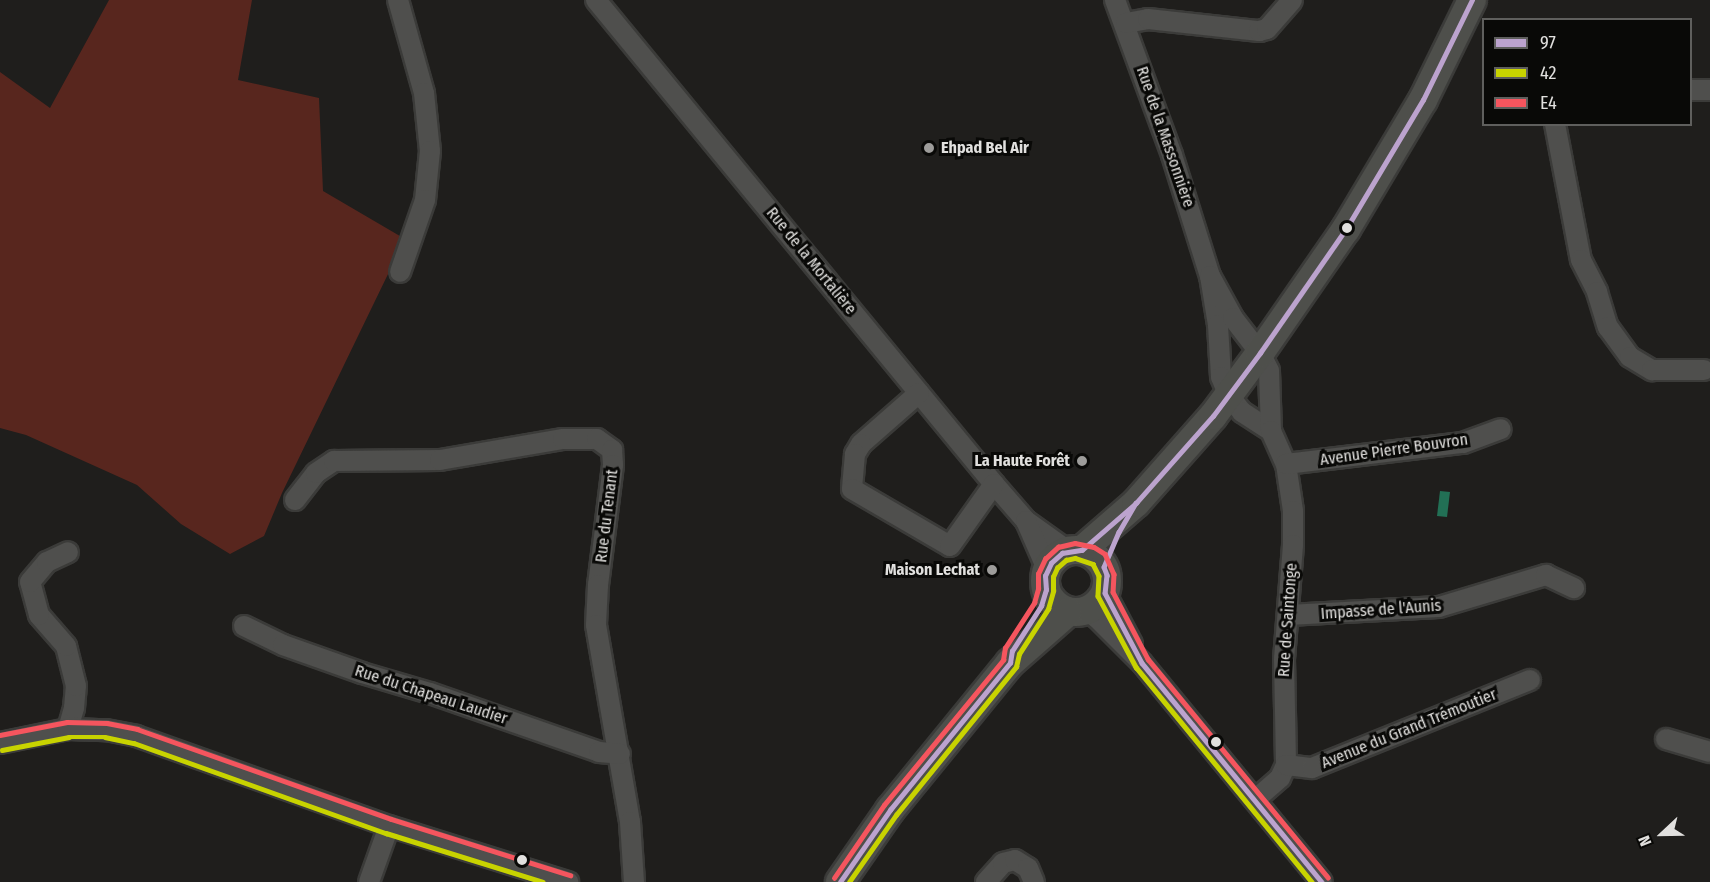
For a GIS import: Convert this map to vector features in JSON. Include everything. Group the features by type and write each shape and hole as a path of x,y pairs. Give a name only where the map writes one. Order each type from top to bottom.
{"street":[{"path":"398,0 422,86 430,151 425,200 400,272"},
{"name":"Rue de la Mortalière","path":"596,0 918,393 1076,580"},
{"name":"Rue de la Massonnière","path":"1115,0 1126,23 1172,155 1210,276 1218,325 1220,369 1229,396"},
{"path":"1126,23 1148,19 1259,31 1267,29 1292,0"},
{"path":"840,882 890,810 1137,503 1229,396 1260,353 1346,230 1423,100 1472,0"},
{"path":"1692,90 1710,90"},
{"path":"1555,126 1581,260 1597,292 1608,327 1630,357 1652,370 1704,370"},
{"name":"Rue de la Massonnière","path":"1210,276 1245,337 1260,353"},
{"name":"Rue de Saintonge","path":"1260,353 1269,371 1271,431 1286,464 1293,511 1293,545 1284,659 1286,765"},
{"path":"918,393 861,444 855,454 852,489 950,546 994,484"},
{"path":"1229,396 1242,412 1271,431"},
{"name":"Avenue Pierre Bouvron","path":"1286,464 1463,443 1501,429"},
{"name":"Rue du Tenant","path":"295,500 316,473 334,461 440,460 563,439 597,439 612,450 613,465 598,585 596,625 621,754 630,822 634,882"},
{"name":"Rue de la Mortalière","path":"1026,521 1076,580"},
{"path":"68,552 47,562 30,582 39,615 66,646 69,656 76,686 74,708 68,729"},
{"name":"Impasse de l'Aunis","path":"1288,615 1439,607 1546,575 1574,588"},
{"path":"1076,580 1256,799 1320,881"},
{"name":"Rue du Chapeau Laudier","path":"244,626 283,645 362,673 430,693 599,752 621,754"},
{"name":"Avenue du Grand Trémoutier","path":"1286,765 1312,768 1530,680"},
{"path":"0,743 68,729 106,730 136,736 389,826 568,882"},
{"path":"1666,739 1710,752"},
{"path":"1256,799 1280,778 1286,765"},
{"path":"369,882 389,826"},
{"path":"986,882 1003,863 1015,860 1028,868 1034,882"}],"shaded area":[{"path":"109,0 252,0 238,80 319,98 323,191 405,239 282,493 264,536 230,554 181,524 137,485 26,435 0,428 0,72 50,108"},
{"path":"1440,491 1450,492 1447,517 1437,516"}],"transit line":[{"name":"97","path":"840,882 890,810 1010,663 1012,651 1041,606 1046,590 1045,576 1051,563 1062,553 1082,550 1136,503 1213,416 1260,353 1346,229 1423,100 1472,0"},
{"name":"97","path":"1136,503 1119,532 1104,567 1107,575 1105,593 1142,663 1322,882"},
{"name":"E4","path":"834,878 884,805 1003,660 1005,648 1034,603 1038,589 1038,574 1045,559 1058,547 1075,543 1094,547 1105,554 1114,574 1113,592 1148,659 1328,877"},
{"name":"42","path":"849,882 896,815 1016,667 1019,654 1048,609 1053,591 1053,577 1057,568 1066,560 1075,558 1093,564 1099,576 1098,596 1136,667 1312,882"},
{"name":"E4","path":"0,735 67,722 107,723 137,729 391,819 570,875"},
{"name":"42","path":"2,750 69,737 105,737 134,743 386,833 543,882"}],"place":[{"name":"Ehpad Bel Air","path":"929,148"},
{"name":"La Haute Forêt","path":"1082,461"},
{"name":"Maison Lechat","path":"992,570"}]}
